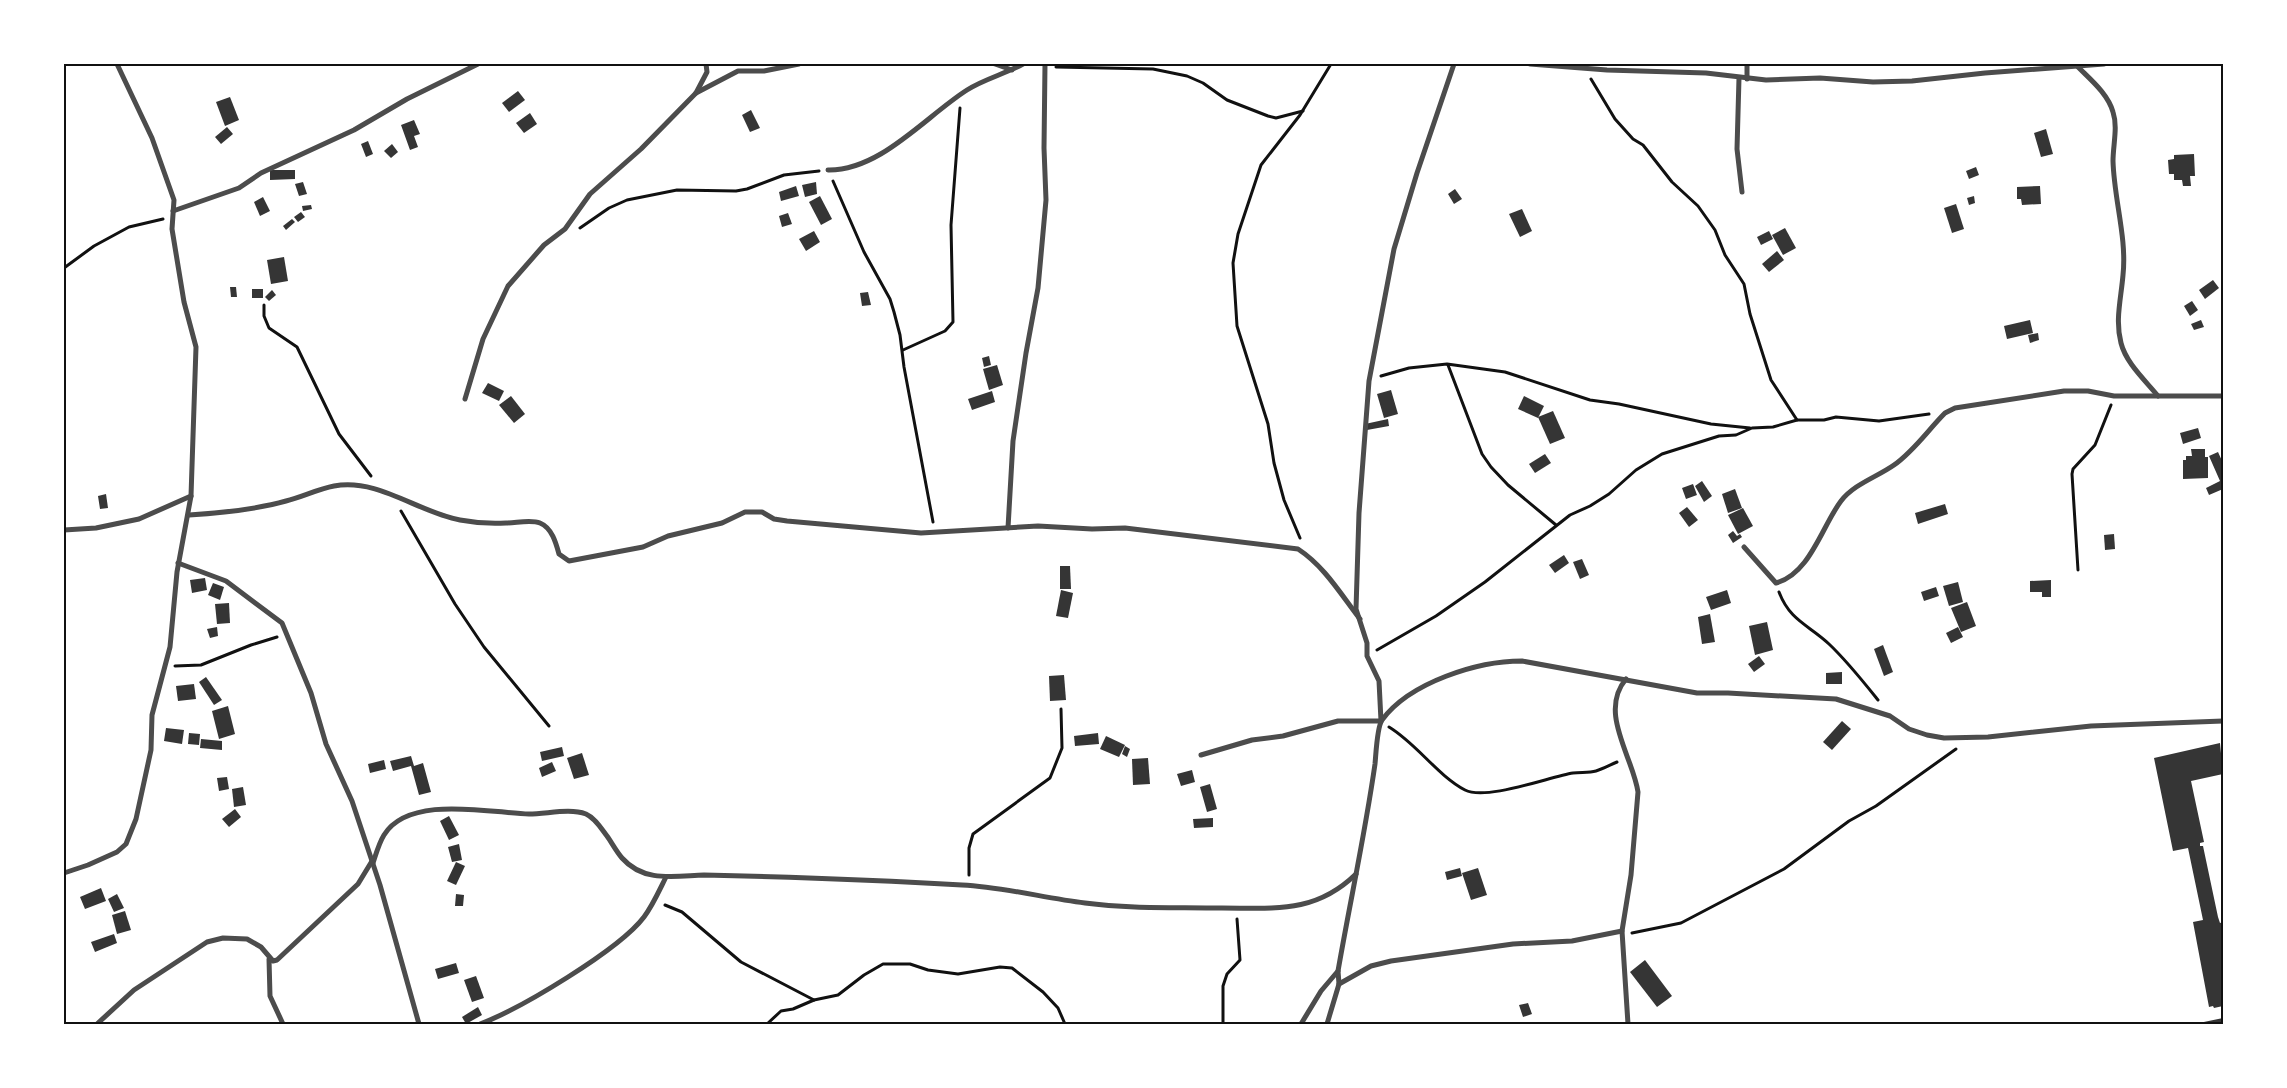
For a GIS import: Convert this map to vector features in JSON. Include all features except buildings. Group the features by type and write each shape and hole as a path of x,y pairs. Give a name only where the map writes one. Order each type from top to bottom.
{"street":[{"path":"64,873 117,852 126,844 136,819 149,760 152,715 170,647 178,563 191,496 196,347 184,302 172,230 174,200 152,138 117,64"},
{"path":"173,214 239,188 261,173 354,130 408,99 478,64"},
{"path":"465,399 483,339 508,286 521,270 565,229 590,194 641,149 696,93 707,72 706,64"},
{"path":"696,93 738,71 764,70 799,64"},
{"path":"995,64 1012,70"},
{"path":"828,170 841,170 870,159 901,141 943,106 960,95 1023,64"},
{"path":"1327,1024 1339,984 1338,971 1357,874 1381,721 1379,681 1367,656 1367,643 1356,609 1359,513 1369,381 1396,240 1416,173 1454,64"},
{"path":"1530,64 1706,73 1766,80 1820,78 1873,82 1912,82 2043,67 2078,67 2104,64"},
{"path":"1747,64 1747,79"},
{"path":"1008,528 1013,440 1038,288 1046,200 1044,148 1045,65"},
{"path":"2078,67 2098,86 2114,112 2113,161 2123,266 2118,328 2127,358 2158,396"},
{"path":"1739,78 1737,149 1742,192"},
{"path":"1744,547 1776,583 1785,581 1803,563 1831,514 1846,495 1896,464 1945,413 1955,408 2044,393 2088,392 2114,396 2223,396"},
{"path":"188,515 245,511 334,486 355,485 382,490 420,508 459,520 481,524 538,522 549,531 562,558 569,561 643,546 668,536 722,523 745,512 754,511 762,512 774,519 787,521 935,532 1008,528 1125,528 1298,549 1326,572 1360,619"},
{"path":"64,530 96,528 139,519 191,496"},
{"path":"178,563 226,580 282,623 311,693 326,744 352,801 372,862 419,1024"},
{"path":"1201,755 1252,740 1282,736 1338,721 1381,721 1405,698 1430,683 1477,667 1506,661 1522,661 1626,679 1697,694 1728,693 1836,700 1859,705 1890,716 1909,728 1927,735 1944,738 1988,736 2090,726 2223,721"},
{"path":"1626,679 1619,688 1615,700 1616,717 1627,758 1636,779 1638,792 1631,876 1622,933 1628,1024"},
{"path":"269,959 277,960 358,884 372,862 384,835 391,826 427,810 478,808 528,814 580,812 597,822 628,864 652,876 666,877 723,875 969,886 1015,890 1085,903 1161,908 1236,908 1302,906 1326,897 1357,874"},
{"path":"480,1024 510,1012 612,945 642,919 655,900 666,877"},
{"path":"1339,984 1371,966 1391,961 1514,944 1572,941 1622,933"},
{"path":"97,1024 134,990 207,942 223,938 247,939 260,946 269,959 270,996 283,1024"},
{"path":"1301,1024 1321,991 1338,971"}],"path":[{"path":"1307,555 1284,500 1274,463 1268,424 1237,326 1233,264 1238,234 1261,165 1303,111 1331,64"},
{"path":"1045,65 1153,69 1195,80 1220,96 1268,116 1276,118 1303,111"},
{"path":"1586,68 1615,119 1633,138 1643,145 1672,182 1698,206 1715,230 1725,255 1744,284 1750,314 1771,380 1797,420"},
{"path":"903,350 945,331 953,322 951,225 960,95"},
{"path":"557,236 583,227 609,208 627,200 677,190 736,191 747,189 784,175 828,170 864,252 890,299 903,350 917,442 935,532"},
{"path":"64,268 94,246 129,227 173,214"},
{"path":"264,305 264,316 268,328 300,352 339,434 382,490"},
{"path":"1369,381 1409,368 1447,364 1505,372 1590,400 1619,404 1711,424 1752,428 1773,427 1797,420 1812,421 1836,416 1879,421 1945,413"},
{"path":"1447,364 1482,454 1491,467 1556,525"},
{"path":"2078,570 2073,469 2095,445 2114,396"},
{"path":"1367,656 1436,616 1485,582 1556,525 1609,494 1636,470 1662,454 1719,436 1736,435 1752,428"},
{"path":"390,494 484,647 549,726"},
{"path":"1776,583 1783,603 1793,616 1824,639 1852,667 1890,716"},
{"path":"165,666 201,664 251,644 286,635"},
{"path":"969,886 968,864 973,834 1035,791 1050,778 1062,748 1060,710"},
{"path":"1381,721 1407,738 1467,792 1484,793 1507,790 1575,772 1595,772 1627,758"},
{"path":"1622,933 1643,929 1654,930 1681,923 1784,869 1849,821 1876,806 1947,756 1969,736"},
{"path":"655,900 682,912 741,962 814,1000"},
{"path":"1223,1024 1223,986 1227,974 1240,960 1236,908"},
{"path":"767,1024 781,1011 793,1009 814,1000 838,995 883,964 910,964 928,970 958,974 1000,967 1012,968 1043,992 1058,1008 1065,1024"}]}
